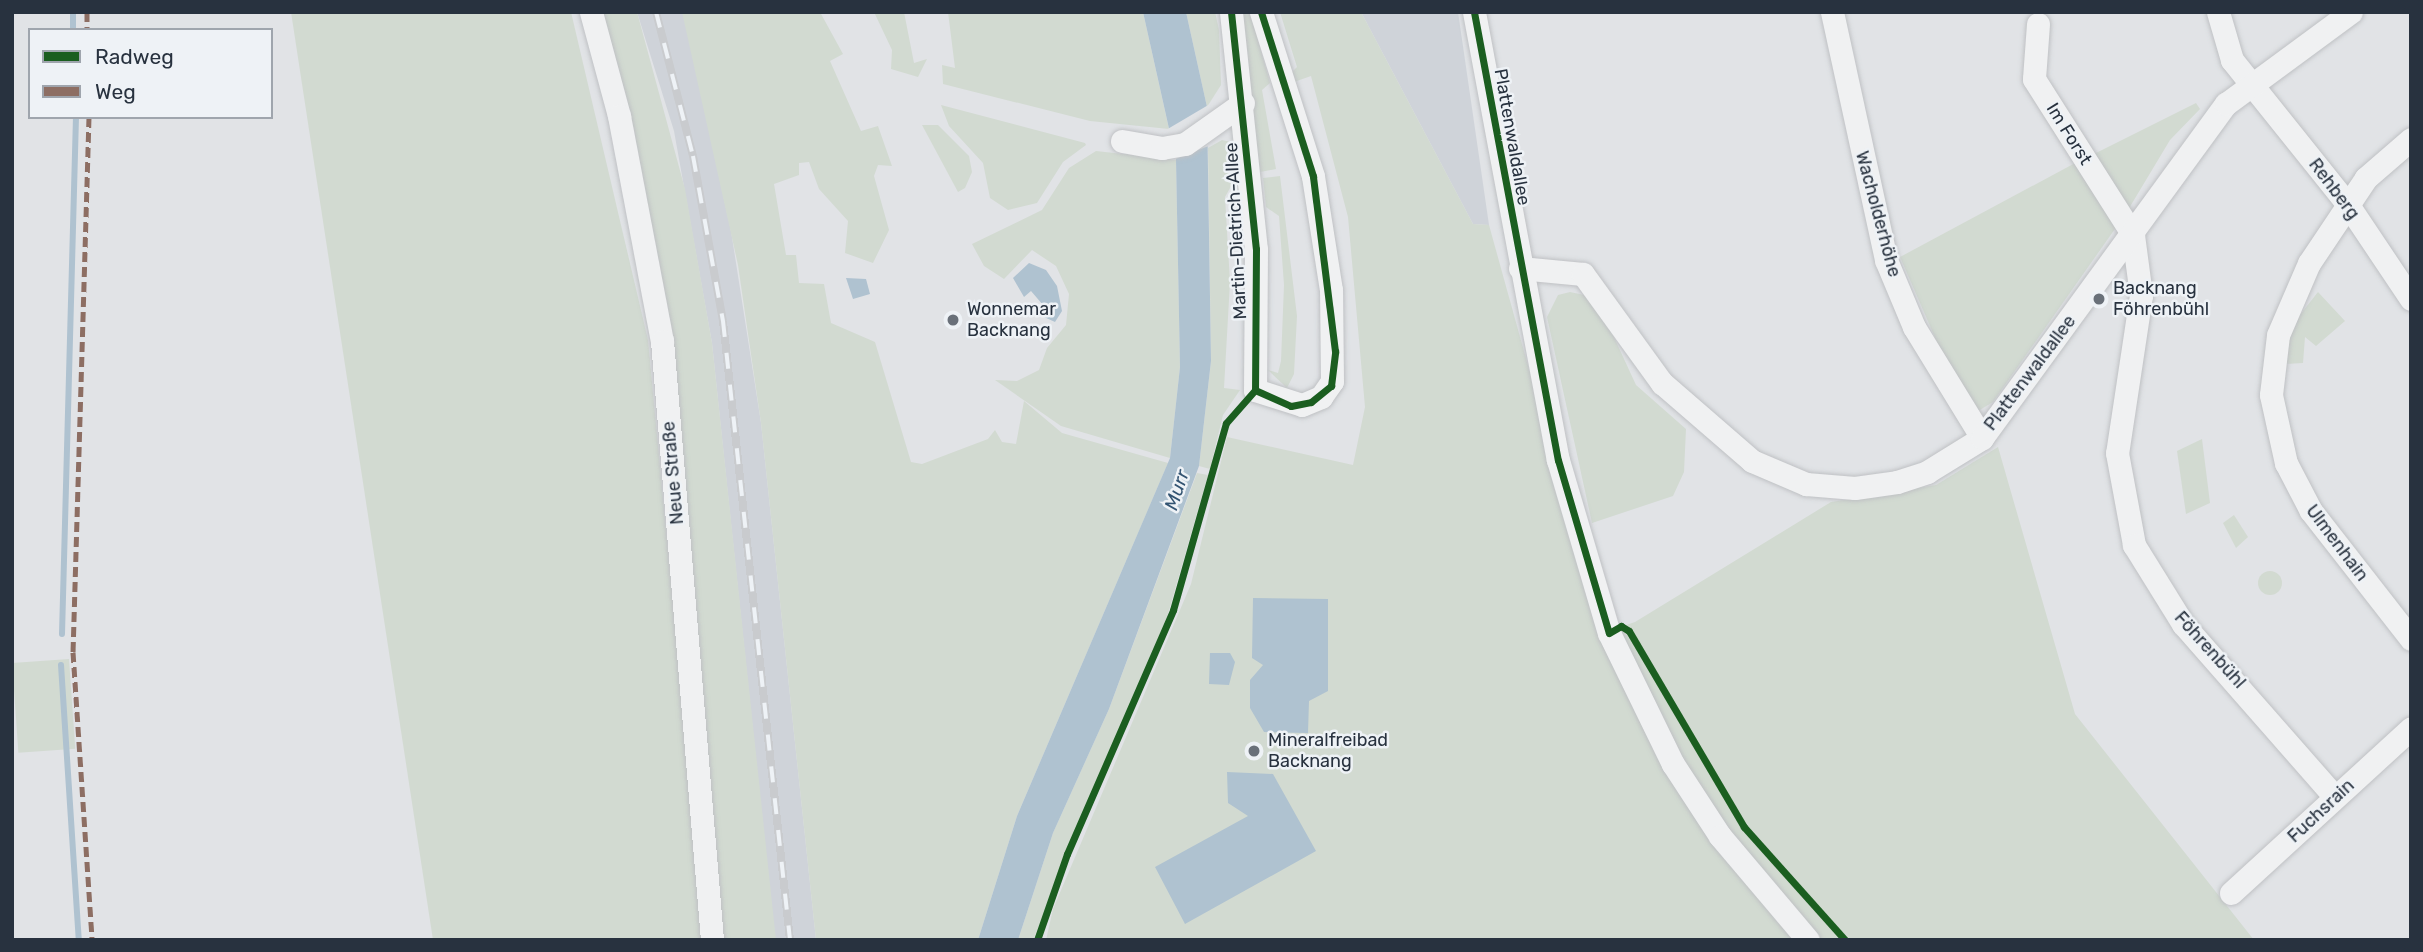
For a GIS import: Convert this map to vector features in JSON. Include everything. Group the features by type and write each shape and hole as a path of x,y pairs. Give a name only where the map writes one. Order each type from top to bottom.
{"street":[{"name":"Neue Straße","path":"592,12 619,116 662,341 712,940"},
{"name":"Martin-Dietrich-Allee","path":"1231,12 1235,111 1258,288 1255,390 1302,405 1325,395 1332,381 1331,290 1313,176 1261,12"},
{"name":"Plattenwaldallee","path":"1474,12 1520,268 1583,274 1694,416 1752,461 1784,477 1829,487 1897,482 1927,472 1982,438 2133,235 2205,131 2252,83 2351,12"},
{"name":"Wacholderhöhe","path":"1832,12 1886,260 1914,327 1982,438"},
{"name":"Rehberg","path":"2218,12 2232,60 2348,205 2411,299"},
{"name":"Im Forst","path":"2038,24 2034,79 2133,235"},
{"name":"Martin-Dietrich-Allee","path":"1122,141 1174,146 1235,111"},
{"name":"Ulmenhain","path":"2411,139 2366,178 2291,298 2278,335 2273,423 2311,511 2411,639"},
{"name":"Föhrenbühl","path":"2133,235 2141,295 2117,453 2134,545 2183,624 2336,797"},
{"path":"1520,268 1558,460 1609,633 1673,764 1720,836 1808,940"},
{"name":"Fuchsrain","path":"2231,893 2411,729"}],"shaded area":[{"path":"291,12 571,12 648,340 705,940 433,940"},
{"path":"603,12 637,12 685,189 712,343 776,940 720,940 672,340 630,111"},
{"path":"637,12 683,12 731,231 761,423 816,940 775,940 712,343 674,131"},
{"path":"682,12 820,12 843,54 830,61 861,131 878,126 892,166 878,165 874,176 889,230 873,263 845,253 848,221 819,189 809,162 799,163 799,175 774,184 786,255 796,255 799,283 824,284 831,323 875,342 911,462 922,464 988,439 995,430 1002,442 1016,444 1024,401 1062,433 1168,463 1017,816 978,940 816,940 761,423 738,265"},
{"path":"874,12 904,12 914,63 927,59 918,77 891,69 892,50"},
{"path":"948,12 1143,12 1169,129 1090,121 943,84 942,65 955,68"},
{"path":"1186,12 1215,12 1219,30 1221,85 1207,107"},
{"path":"1240,12 1250,12 1270,83 1262,90 1276,169 1260,172"},
{"path":"1280,12 1361,12 1473,224 1489,225 1602,633 1635,622 1831,502 1936,485 1998,447 2075,714 2254,940 1046,940 1053,909 1191,584 1227,437 1353,465 1365,407 1348,217 1311,76 1294,82 1290,74 1297,67"},
{"path":"1361,12 1458,12 1489,225 1473,224"},
{"path":"2196,103 2200,109 2170,140 2125,215 2088,157"},
{"path":"941,105 1086,145 1063,162 1037,203 1008,210 990,198 983,163 949,126"},
{"path":"922,125 938,125 969,156 972,172 965,188 958,192"},
{"path":"1222,140 1231,142 1234,181 1225,197 1230,282 1224,388 1240,390 1223,415 1210,469 1199,466 1211,361 1208,148"},
{"path":"1096,151 1176,160 1180,367 1170,458 1061,426 995,380 1017,381 1039,370 1047,348 1066,325 1069,294 1056,266 1032,250 1004,279 984,266 972,244 1042,210 1069,168"},
{"path":"2077,162 2117,226 1993,402 1978,411 1947,365 1900,257"},
{"path":"1280,176 1297,316 1294,374 1287,388 1268,370 1278,373 1281,361 1284,285 1279,216 1266,207 1263,178"},
{"path":"1570,292 1584,295 1612,333 1636,385 1686,429 1684,472 1673,496 1592,523 1547,317 1558,295"},
{"path":"2318,292 2345,321 2316,346 2305,337 2303,363 2284,364 2292,325"},
{"path":"2202,439 2210,503 2186,514 2177,451"},
{"path":"1197,473 1208,475 1168,614 1033,940 1018,940 1053,833 1109,709"},
{"path":"2234,515 2248,537 2236,548 2223,523"},
{"path":"2270,571 2278,575 2282,583 2278,591 2270,595 2262,591 2258,583 2262,575"},
{"path":"69,659 75,749 18,753 12,663"}],"water":[{"name":"Murr","path":"1143,12 1186,12 1207,107 1211,361 1199,466 1109,709 1053,833 1018,940 978,940 1017,816 1170,458 1180,367 1176,160"},
{"path":"1029,263 1046,270 1057,286 1062,311 1055,322 1044,317 1043,305 1031,291 1024,297 1013,278"},
{"path":"846,278 866,279 870,294 853,299"},
{"path":"1253,598 1328,599 1328,691 1309,701 1308,733 1264,732 1250,708 1250,680 1263,665 1252,658"},
{"path":"1210,653 1230,653 1235,662 1229,685 1209,684"},
{"path":"1227,772 1273,774 1316,851 1185,924 1155,867 1248,816 1228,803"}],"pier":[{"path":"1210,104 1211,145 1173,160 1166,130"}],"waterway":[{"path":"73,12 73,28"},
{"path":"62,634 76,119"},
{"path":"61,665 79,940"}],"railway":[{"path":"656,12 693,156 723,321 790,940"}],"marked path":[{"path":"87,12 87,28"},
{"path":"89,119 73,652 92,940"}],"cycle path":[{"path":"1231,12 1256,249 1255,390"},
{"path":"1255,390 1291,406 1311,402 1331,386 1335,351 1313,176 1261,12"},
{"path":"1474,12 1558,460 1609,633 1621,626 1629,631 1744,827 1845,940"},
{"path":"1037,940 1067,854 1173,610 1226,423 1255,390"}],"place":[{"name":"Backnang Föhrenbühl","path":"2099,299"},
{"name":"Wonnemar Backnang","path":"953,320"},
{"name":"Mineralfreibad Backnang","path":"1254,751"}]}
